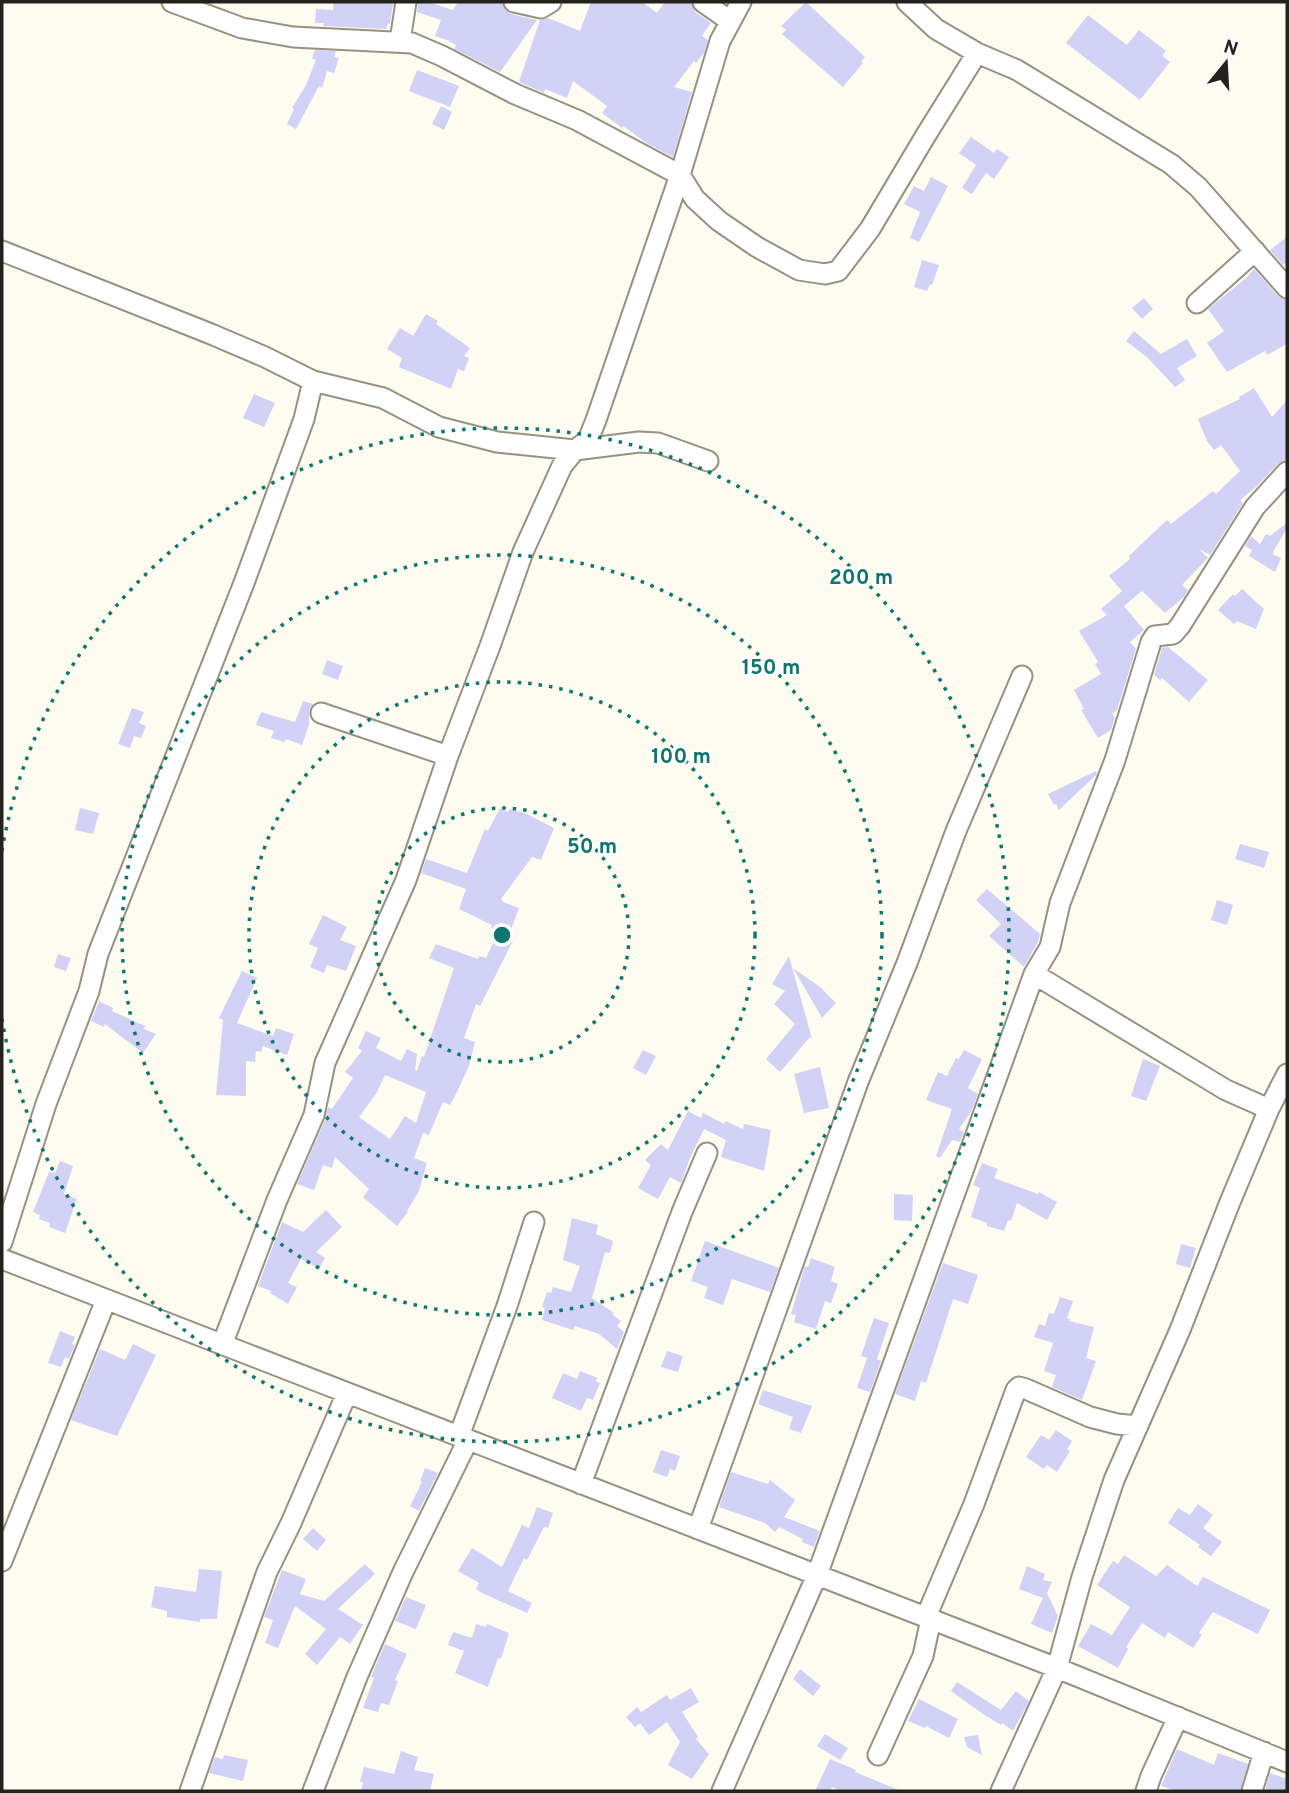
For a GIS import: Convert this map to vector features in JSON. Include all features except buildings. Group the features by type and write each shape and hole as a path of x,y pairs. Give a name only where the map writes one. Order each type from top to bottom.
{"street":[{"path":"172,2 242,28 293,37 364,42 400,41 442,55 488,81 577,120 680,175 695,199 719,221 757,247 799,270 825,274 838,271 870,229 977,53"},
{"path":"400,41 406,2"},
{"path":"514,2 541,8 551,2"},
{"path":"703,2 730,21"},
{"path":"222,1345 277,1200 314,1115 325,1063 406,880 447,756 523,552 562,466 575,450 588,440 596,420 680,175 720,41 741,2"},
{"path":"906,2 936,29 977,53 1017,70 1171,164 1198,187 1224,219 1285,283"},
{"path":"2,251 211,334 313,381 383,398 439,427 497,442 575,450 639,442 659,443 708,461"},
{"path":"1197,303 1255,251"},
{"path":"2,1242 46,1104 89,991 98,954 244,583 304,419 313,381"},
{"path":"722,1791 817,1575 1034,974 1050,947 1060,903 1115,760 1151,642 1155,636 1173,634 1180,626 1255,506 1287,472"},
{"path":"698,1529 858,1082 956,831 1022,676"},
{"path":"321,713 447,756"},
{"path":"1034,974 1226,1090 1269,1109"},
{"path":"1001,1791 1057,1668 1079,1588 1114,1480 1180,1330 1269,1109 1287,1074"},
{"path":"581,1484 682,1212 707,1153"},
{"path":"313,1791 357,1677 463,1438 534,1223"},
{"path":"2,1259 1057,1668 1287,1762"},
{"path":"2,1561 106,1300"},
{"path":"878,1755 923,1656 929,1618 1016,1390 1019,1387 1026,1389 1105,1421 1138,1426"},
{"path":"190,1791 267,1572 346,1393"},
{"path":"1146,1791 1150,1776 1178,1717"},
{"path":"1252,1791 1264,1752"}]}
